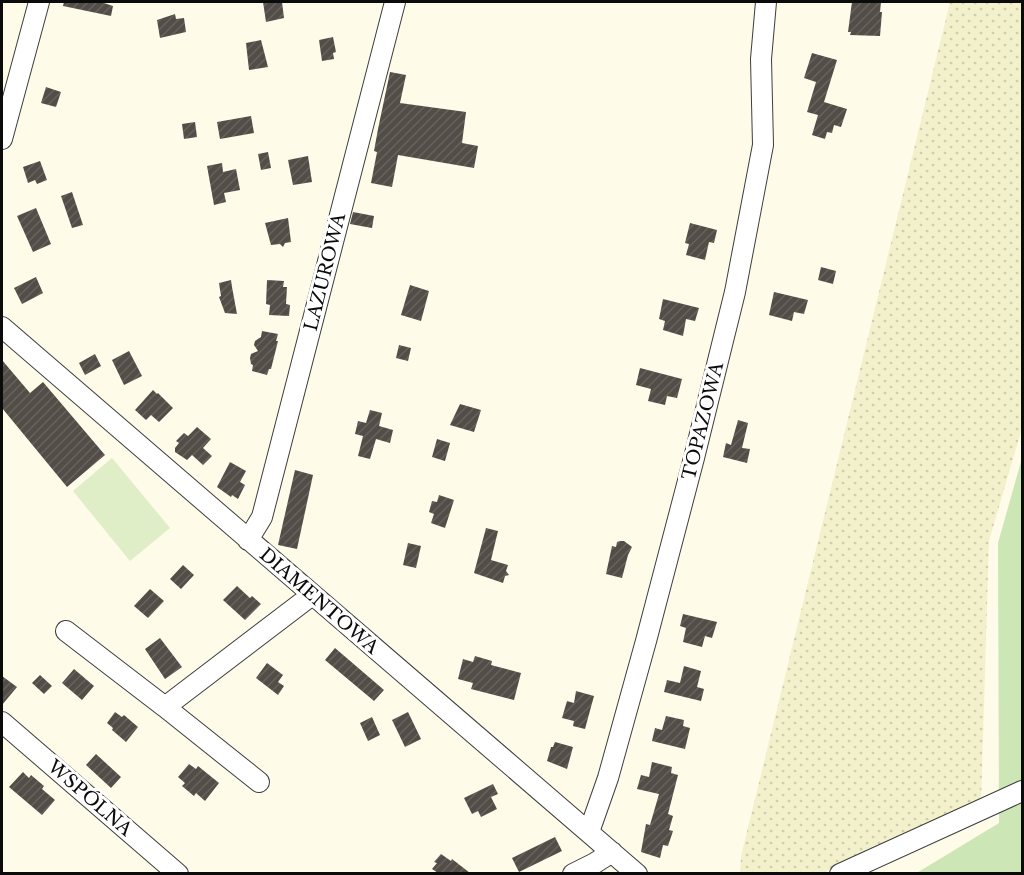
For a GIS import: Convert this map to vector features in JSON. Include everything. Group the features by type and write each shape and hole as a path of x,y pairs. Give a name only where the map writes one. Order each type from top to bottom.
{"street":[{"path":"2,139 39,2"},
{"name":"LAZUROWA","path":"248,540 262,517 395,2"},
{"name":"TOPAZOWA","path":"589,832 608,778 649,630 737,280 763,145 761,59 766,2"},
{"name":"DIAMENTOWA","path":"2,327 637,873"},
{"path":"165,707 312,595"},
{"path":"66,631 259,782"},
{"name":"WSPÓLNA","path":"2,722 178,873"},
{"path":"840,873 1023,791"},
{"path":"573,873 612,852"}],"shaded area":[{"path":"950,2 1022,2 1022,428 989,541 981,804 823,873 740,874 741,856"}],"green space":[{"path":"112,458 170,528 130,561 73,491"},
{"path":"1022,458 1022,873 915,874 999,823 998,543"}],"building":[{"path":"64,2 104,2 113,6 111,16 63,6"},
{"path":"263,2 282,2 284,18 266,22"},
{"path":"852,2 881,2 880,36 850,35 851,32 848,32"},
{"path":"175,14 176,19 184,18 186,32 160,38 157,20"},
{"path":"333,37 336,52 333,53 334,59 322,61 319,40"},
{"path":"261,40 268,67 249,70 246,43"},
{"path":"812,53 837,60 824,102 847,109 841,127 834,125 832,133 827,132 825,139 812,135 818,115 807,112 816,82 804,78"},
{"path":"390,72 406,75 400,103 466,112 462,143 478,146 474,168 398,155 392,187 371,183 377,152 374,151"},
{"path":"46,87 61,92 56,107 41,103"},
{"path":"251,116 254,133 220,139 217,122"},
{"path":"195,122 197,137 184,139 182,124"},
{"path":"268,152 271,168 261,170 258,154"},
{"path":"308,156 312,182 293,185 288,160"},
{"path":"40,161 47,180 37,184 35,180 28,183 23,167"},
{"path":"222,163 223,172 236,169 240,190 224,193 226,202 214,205 207,166"},
{"path":"72,192 83,225 72,228 61,196"},
{"path":"36,208 51,244 33,252 17,216"},
{"path":"353,212 374,216 372,228 350,224"},
{"path":"288,218 291,242 285,243 283,247 280,244 271,245 265,223"},
{"path":"690,223 717,230 714,243 709,242 705,260 686,255 689,244 685,243"},
{"path":"821,267 836,271 833,284 818,280"},
{"path":"36,277 43,293 22,304 14,288"},
{"path":"231,280 237,314 225,313 219,297 221,296 219,283"},
{"path":"267,280 284,281 283,287 287,287 286,304 290,305 289,316 269,315 270,305 266,304"},
{"path":"410,285 429,291 421,321 401,315"},
{"path":"774,292 808,300 804,314 794,312 792,321 769,315"},
{"path":"663,299 699,308 695,321 686,319 683,336 663,330 665,321 659,319"},
{"path":"262,331 278,334 271,369 267,375 252,371 253,365 250,358 251,354 258,351 254,345 255,341 261,337"},
{"path":"399,345 411,348 408,361 396,358"},
{"path":"129,351 142,376 124,385 112,360"},
{"path":"95,354 101,366 85,375 79,363"},
{"path":"2,360 30,393 43,382 105,455 67,487 2,408"},
{"path":"640,368 682,379 677,398 667,396 665,405 648,401 651,389 636,385"},
{"path":"153,390 173,408 159,422 151,415 146,420 135,410"},
{"path":"460,404 481,410 474,432 450,425"},
{"path":"370,410 382,413 379,426 393,430 390,443 376,439 370,459 358,456 363,436 355,434 358,421 366,423"},
{"path":"738,420 748,423 742,448 750,449 747,463 723,457 726,443 731,445"},
{"path":"197,427 211,439 203,448 212,456 203,465 192,455 187,460 175,452 179,443 176,441 184,433 188,436"},
{"path":"437,439 450,443 445,461 432,457"},
{"path":"230,462 246,471 240,482 245,485 238,499 217,487"},
{"path":"295,470 313,475 297,549 278,545"},
{"path":"439,495 454,500 445,528 431,523 434,514 429,512 432,501 437,502"},
{"path":"486,528 498,531 491,560 508,565 506,571 509,575 505,576 503,583 474,573"},
{"path":"620,541 632,547 622,578 606,574 612,546 616,547 617,542"},
{"path":"408,543 421,546 416,568 403,565"},
{"path":"183,565 194,575 181,589 170,579"},
{"path":"237,586 261,604 245,620 223,600"},
{"path":"150,589 164,601 148,618 134,606"},
{"path":"683,614 717,622 712,638 705,636 702,647 683,642 686,628 680,626"},
{"path":"160,638 182,667 165,679 145,649"},
{"path":"335,648 384,690 374,701 325,660"},
{"path":"475,656 492,661 491,665 521,673 514,700 471,689 473,683 458,679 463,659 473,662"},
{"path":"267,663 283,675 278,682 284,686 278,695 256,678"},
{"path":"684,666 701,671 697,687 704,689 701,701 664,692 667,680 680,683"},
{"path":"74,669 94,686 82,700 62,683"},
{"path":"40,675 52,686 44,694 32,683"},
{"path":"2,676 17,687 2,705"},
{"path":"576,691 594,696 585,729 573,726 574,721 562,718 567,701 574,703"},
{"path":"115,712 122,717 124,715 138,727 126,742 107,723"},
{"path":"408,712 421,739 405,747 392,720"},
{"path":"666,716 684,720 683,726 690,728 685,749 652,741 655,728 662,730"},
{"path":"372,717 380,735 368,741 360,723"},
{"path":"555,742 573,747 567,769 547,761"},
{"path":"96,754 121,777 111,788 86,765"},
{"path":"652,762 672,767 671,773 678,775 668,814 673,816 669,830 673,831 668,846 663,845 660,858 641,852 646,824 650,825 659,794 637,789 641,775 649,777"},
{"path":"189,764 196,769 198,766 219,783 205,801 196,793 194,796 182,786 185,783 178,777"},
{"path":"23,772 29,778 31,775 44,786 42,789 55,800 42,815 9,787"},
{"path":"493,784 498,794 491,797 497,809 481,817 478,811 472,814 464,798"},
{"path":"555,837 562,851 519,872 512,858"},
{"path":"441,854 451,861 452,859 470,873 438,873 432,869 437,863 434,862"}]}
